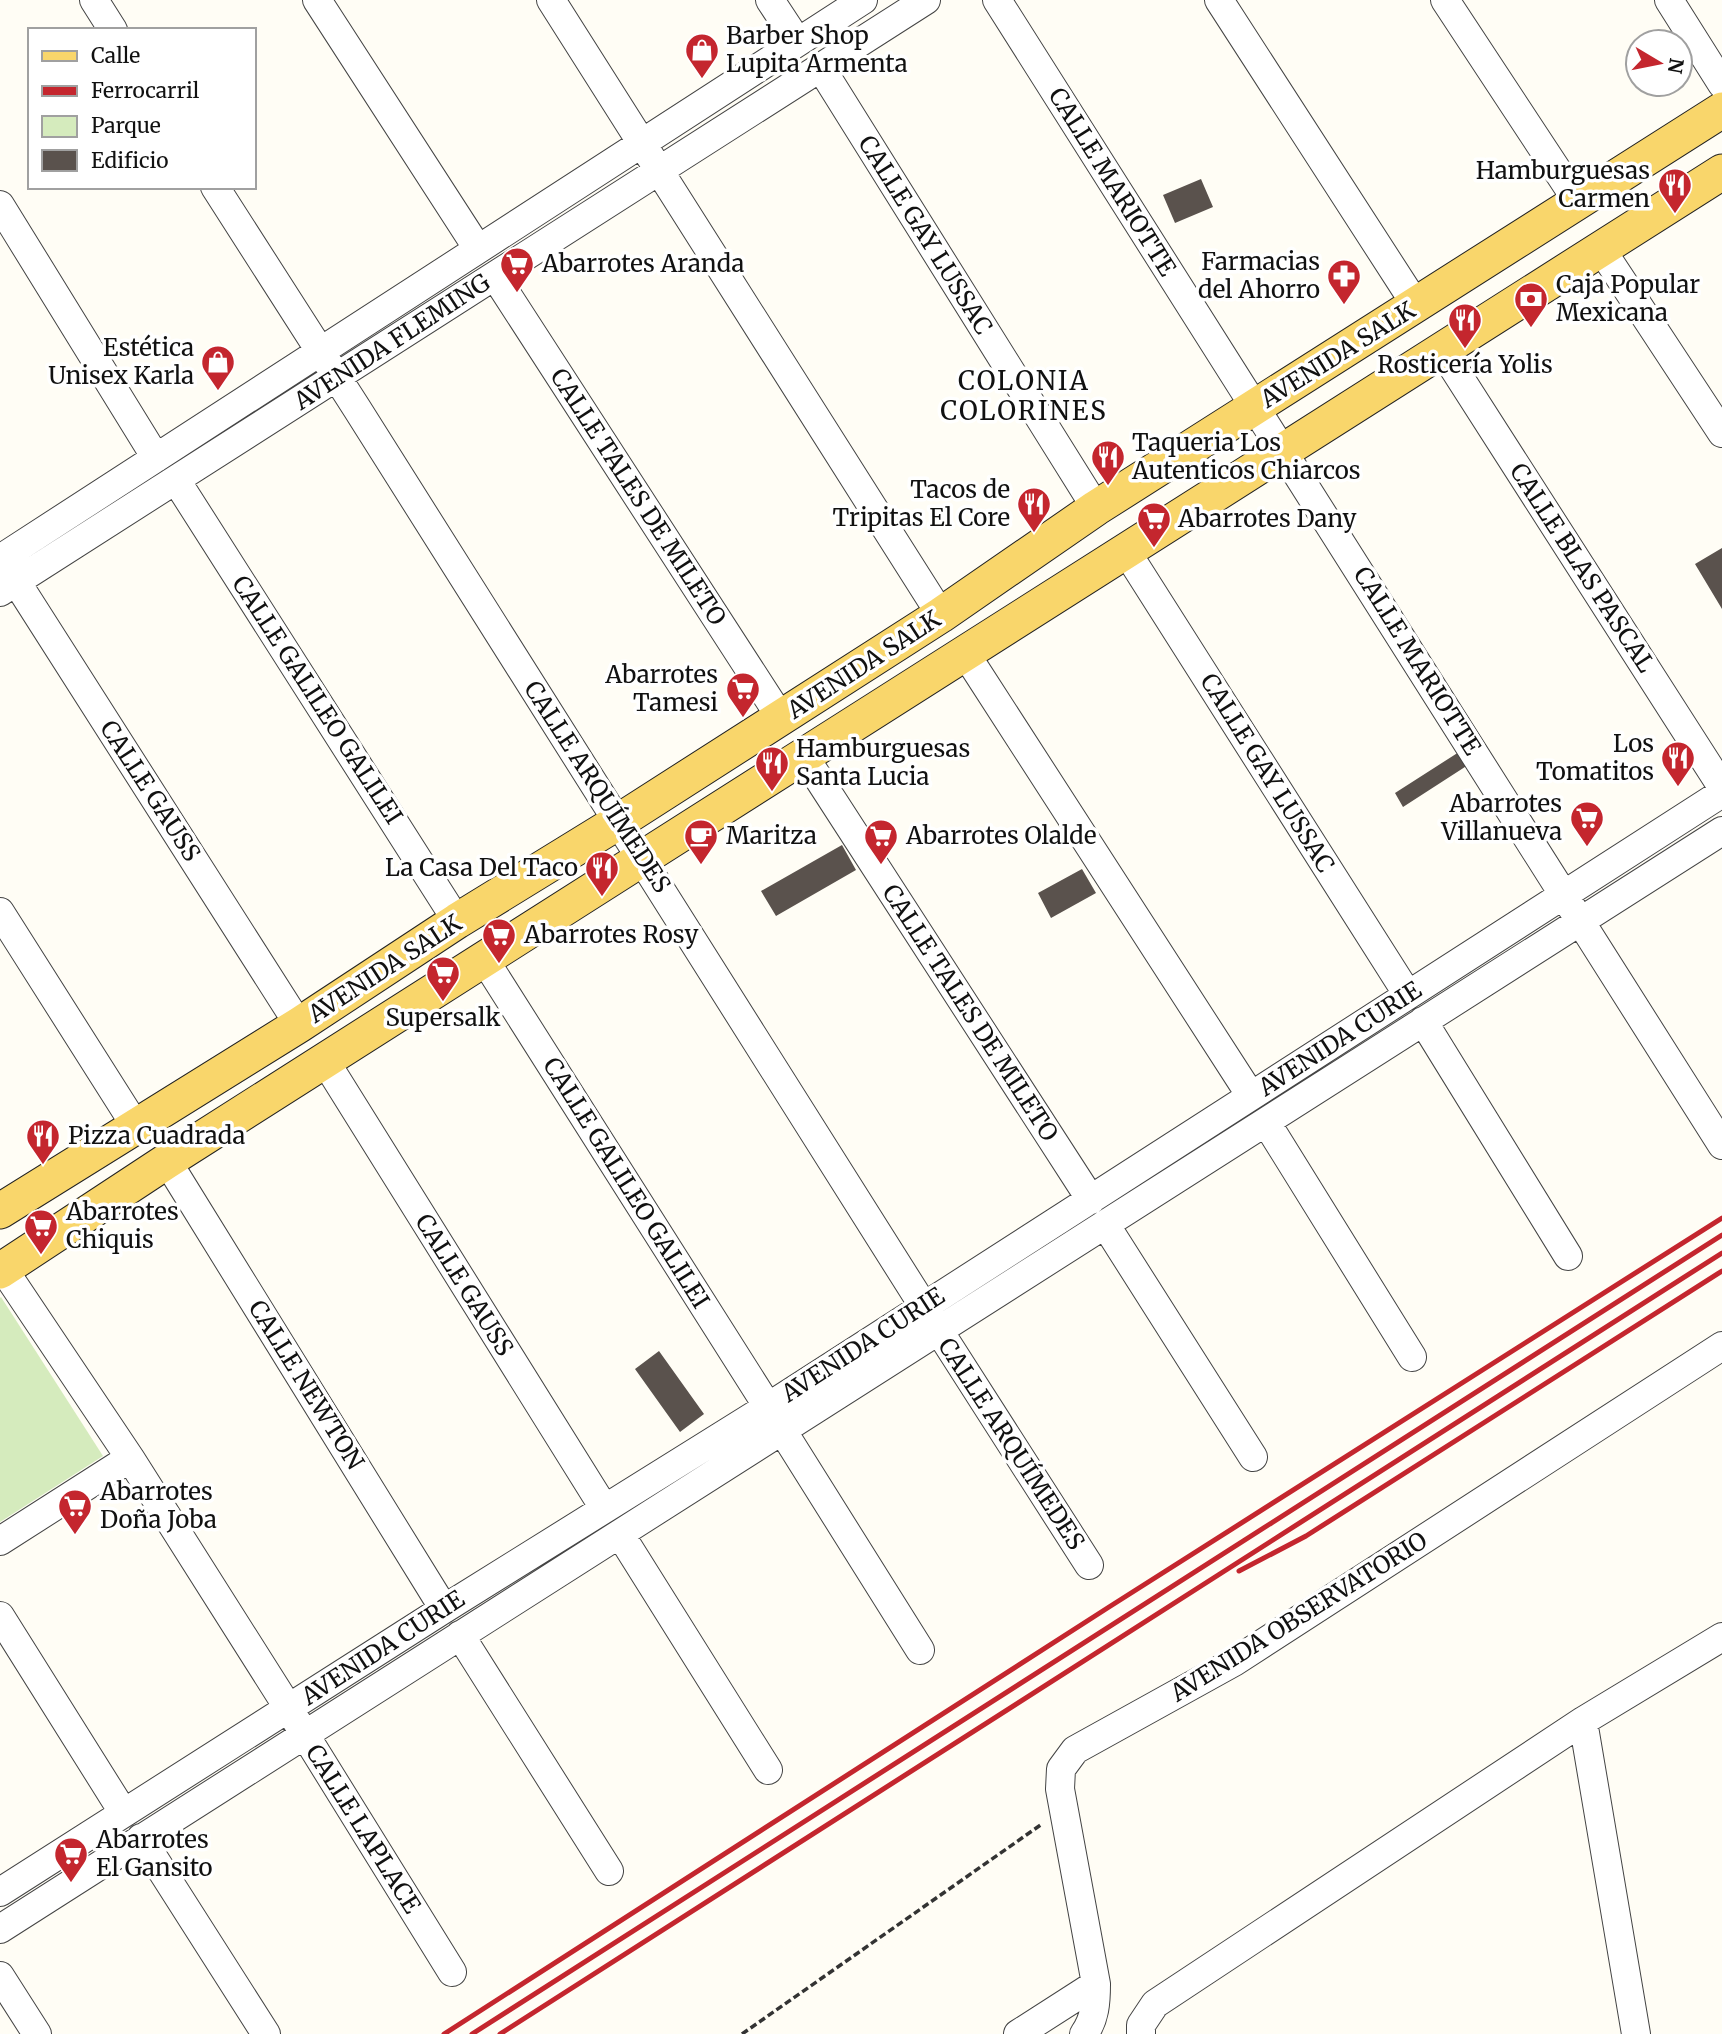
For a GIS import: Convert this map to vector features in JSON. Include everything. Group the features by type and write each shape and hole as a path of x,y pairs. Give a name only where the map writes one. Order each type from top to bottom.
{"main road":[{"name":"AVENIDA SALK","path":"0,1211 299,1025 457,921 781,718 941,615 1096,508 1722,110"},
{"name":"AVENIDA SALK","path":"1,1268 1722,172"}],"street":[{"path":"94,0 112,28"},
{"path":"317,0 478,248"},
{"path":"551,0 941,615"},
{"path":"770,0 797,41"},
{"name":"AVENIDA FLEMING","path":"0,558 863,0"},
{"name":"AVENIDA FLEMING","path":"8,587 926,0"},
{"name":"CALLE MARIOTTE","path":"997,0 1722,1145"},
{"path":"1219,0 1416,305"},
{"path":"1446,0 1578,202"},
{"path":"1669,0 1722,84"},
{"name":"CALLE GAY LUSSAC","path":"821,68 1096,508"},
{"name":"CALLE ARQUÍMEDES","path":"216,189 643,858 938,1331 1089,1565"},
{"path":"0,205 156,458"},
{"path":"1601,249 1722,433"},
{"name":"CALLE TALES DE MILETO","path":"495,276 781,718"},
{"name":"CALLE BLAS PASCAL","path":"1442,350 1722,786"},
{"name":"CALLE GALILEO GALILEI","path":"176,480 457,921"},
{"name":"CALLE GAY LUSSAC","path":"1126,551 1408,995"},
{"name":"CALLE GAUSS","path":"0,558 8,587 299,1025"},
{"path":"965,653 1251,1096"},
{"name":"CALLE TALES DE MILETO","path":"804,756 1091,1200"},
{"name":"AVENIDA CURIE","path":"0,1929 620,1534 923,1306 1722,793"},
{"name":"AVENIDA CURIE","path":"0,1892 604,1508 938,1331 1722,831"},
{"path":"0,912 135,1125"},
{"name":"CALLE GALILEO GALILEI","path":"484,960 920,1650"},
{"path":"1423,1021 1568,1256"},
{"name":"CALLE GAUSS","path":"325,1061 604,1508"},
{"path":"1266,1122 1412,1357"},
{"name":"CALLE NEWTON","path":"167,1161 444,1609"},
{"path":"1105,1224 1253,1457"},
{"name":"CALLE LAPLACE","path":"1,1268 130,1458 452,1972"},
{"name":"AVENIDA OBSERVATORIO","path":"1084,2034 1091,2024 1096,2001 1096,1984 1060,1789 1061,1769 1075,1750 1234,1662 1722,1346"},
{"path":"0,1541 130,1458"},
{"path":"620,1534 768,1770"},
{"path":"0,1616 123,1812"},
{"path":"460,1635 609,1871"},
{"path":"1141,2034 1142,2025 1155,2004 1583,1721 1722,1637"},
{"path":"1583,1721 1636,2034"},
{"path":"141,1839 266,2034"},
{"path":"0,1976 37,2034"},
{"path":"1018,2034 1096,1984"}],"path":[{"path":"742,2034 1064,1809"}],"green space":[{"path":"0,1298 103,1456 0,1522"}],"building":[{"path":"1201,179 1213,207 1175,223 1163,195"},
{"path":"1722,548 1722,609 1695,564"},
{"path":"1459,752 1468,765 1403,807 1395,793"},
{"path":"842,845 856,870 776,916 761,891"},
{"path":"1082,869 1096,893 1051,918 1038,893"},
{"path":"659,1351 704,1414 680,1432 635,1369"}],"railway":[{"path":"444,2034 1722,1218"},
{"path":"472,2034 1722,1235"},
{"path":"500,2034 1722,1253"},
{"path":"1239,1571 1306,1536 1722,1271"}],"place":[{"name":"Barber Shop Lupita Armenta","path":"702,80"},
{"name":"Hamburguesas Carmen","path":"1675,215"},
{"name":"Abarrotes Aranda","path":"517,294"},
{"name":"Farmacias del Ahorro","path":"1344,306"},
{"name":"Caja Popular Mexicana","path":"1531,329"},
{"name":"Rosticería Yolis","path":"1465,350"},
{"name":"Estética Unisex Karla","path":"218,392"},
{"name":"Taqueria Los Autenticos Chiarcos","path":"1108,487"},
{"name":"Tacos de Tripitas El Core","path":"1034,534"},
{"name":"Abarrotes Dany","path":"1154,549"},
{"name":"Abarrotes Tamesi","path":"743,719"},
{"name":"Los Tomatitos","path":"1678,788"},
{"name":"Hamburguesas Santa Lucia","path":"772,793"},
{"name":"Abarrotes Villanueva","path":"1587,848"},
{"name":"Maritza","path":"701,866"},
{"name":"Abarrotes Olalde","path":"881,866"},
{"name":"La Casa Del Taco","path":"602,898"},
{"name":"Abarrotes Rosy","path":"499,965"},
{"name":"Supersalk","path":"443,1003"},
{"name":"Pizza Cuadrada","path":"43,1166"},
{"name":"Abarrotes Chiquis","path":"41,1256"},
{"name":"Abarrotes Doña Joba","path":"75,1536"},
{"name":"Abarrotes El Gansito","path":"71,1884"}],"district":[{"name":"COLONIA COLORINES","path":"1024,396"}]}
